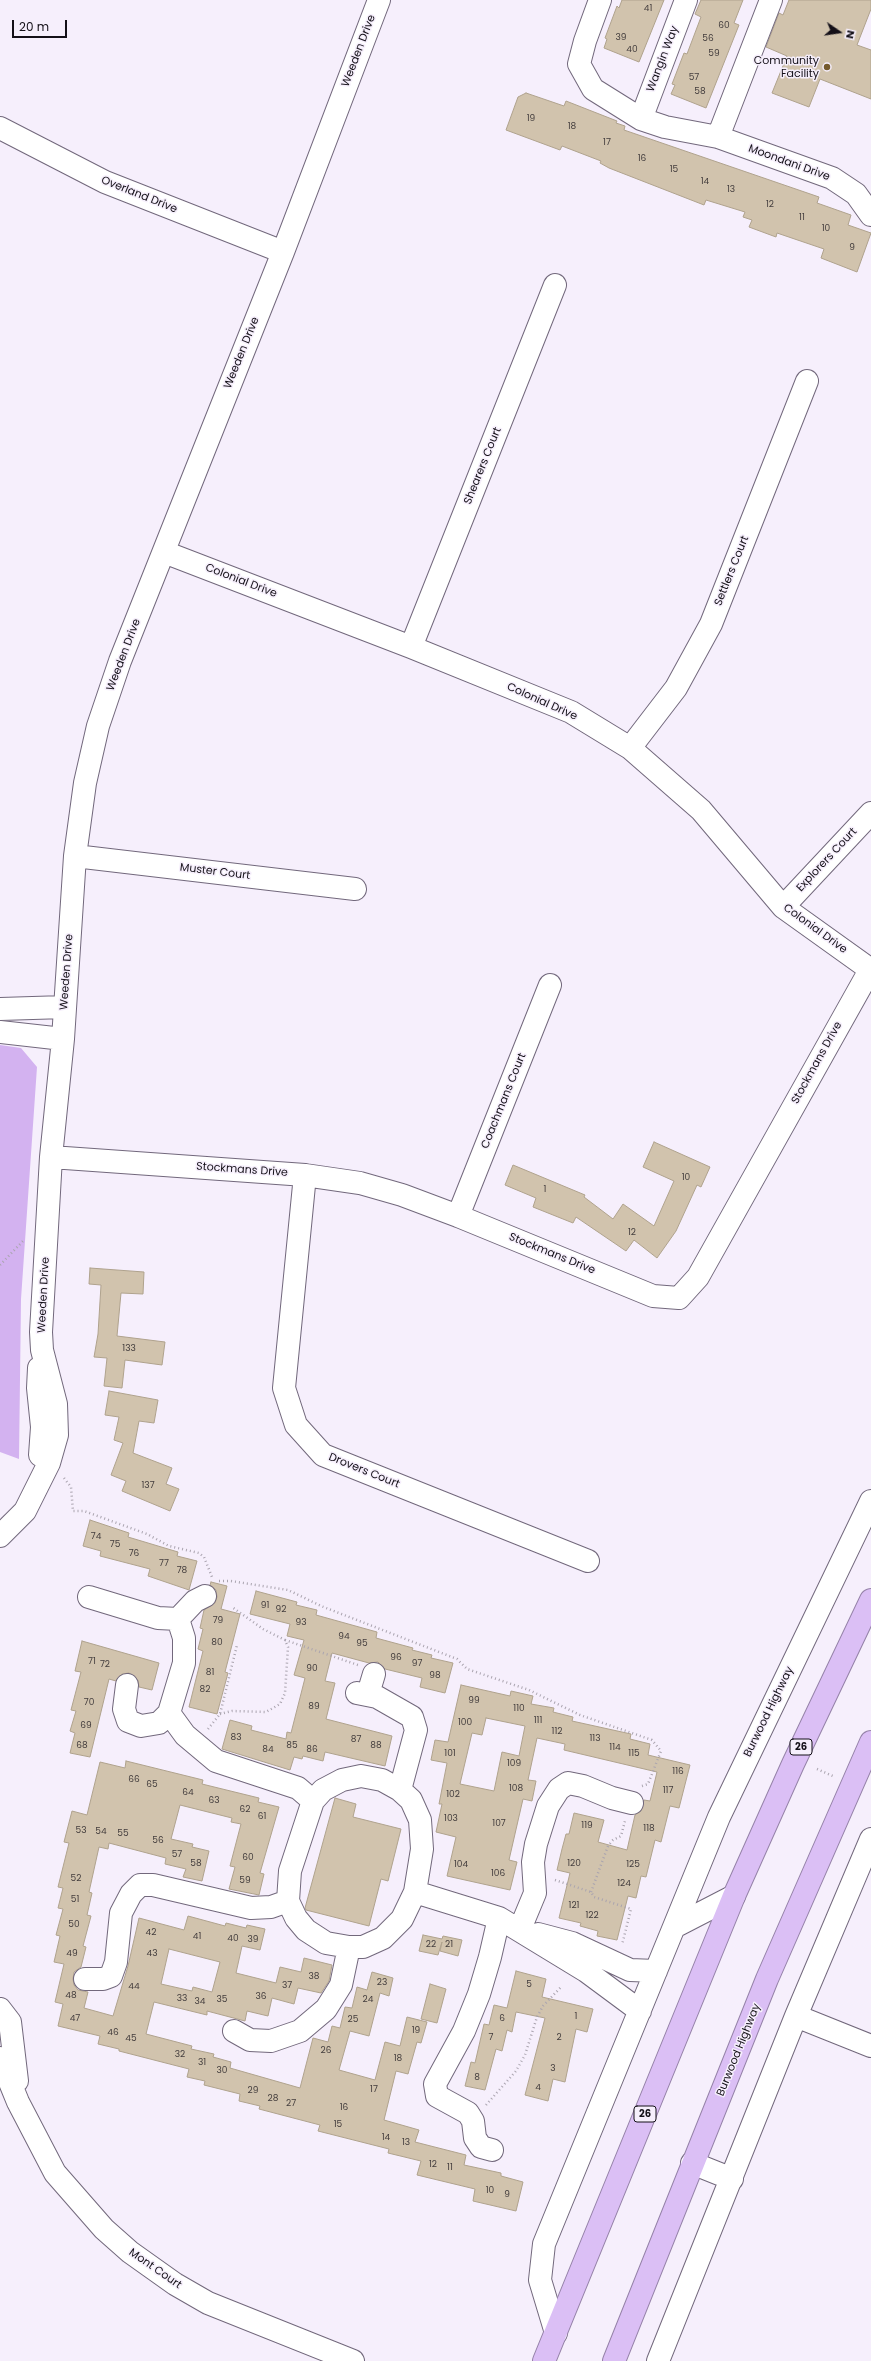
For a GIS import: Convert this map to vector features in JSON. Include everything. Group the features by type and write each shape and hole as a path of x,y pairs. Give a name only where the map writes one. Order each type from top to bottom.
{"highway":[{"name":"26","path":"544,2361 734,1896 793,1764 871,1600"},
{"name":"Burwood Highway","path":"614,2361 767,1979 871,1742"}],"street":[{"name":"Weeden Drive","path":"0,1536 25,1512 55,1449 57,1435 56,1404 42,1350 41,1332 51,1157 63,1039 75,856 85,783 98,726 120,661 283,252 379,0"},
{"name":"Moondani Drive","path":"600,0 585,41 579,64 592,89 641,119 664,127 718,137 832,178 856,194 871,215"},
{"name":"Wangin Way","path":"641,119 686,0"},
{"path":"718,137 771,0"},
{"name":"Overland Drive","path":"0,128 105,182 283,252"},
{"name":"Shearers Court","path":"411,647 555,285"},
{"name":"Settlers Court","path":"630,748 676,688 711,624 807,381"},
{"name":"Colonial Drive","path":"164,552 411,647 570,712 630,748 701,810 783,907 871,970"},
{"name":"Explorers Court","path":"783,907 871,813"},
{"name":"Muster Court","path":"75,856 355,889"},
{"name":"Stockmans Drive","path":"51,1157 305,1175 360,1183 402,1194 653,1296 679,1298 698,1276 871,970"},
{"name":"Coachmans Court","path":"458,1216 550,985"},
{"path":"0,1009 65,1007"},
{"path":"0,1032 63,1039"},
{"name":"Drovers Court","path":"305,1175 284,1388 296,1425 323,1455 588,1561"},
{"name":"Burwood Highway","path":"556,2333 540,2280 544,2244 719,1817 871,1501"},
{"path":"178,1620 195,1602 205,1596"},
{"path":"89,1597 158,1618 178,1620"},
{"path":"127,1685 124,1709 128,1721 141,1726 159,1723 170,1713 184,1663 184,1638 178,1620"},
{"path":"366,1687 412,1717 416,1730 400,1790"},
{"path":"170,1713 185,1735 195,1745 222,1763 298,1788 313,1801"},
{"path":"361,1776 382,1780 400,1790 410,1800 420,1820 422,1849 415,1892 402,1919 383,1938 363,1946 349,1947 326,1943 306,1930 296,1918 288,1901 290,1871 313,1801 323,1790 342,1780 361,1776"},
{"path":"520,1929 535,1893 533,1862 536,1844 548,1806 559,1789 568,1783 583,1786 612,1798 632,1803"},
{"path":"658,2361 796,2016 871,1839"},
{"path":"85,1979 103,1979 111,1976 116,1962 121,1913 130,1894 140,1885 153,1884 251,1908 271,1907 288,1901"},
{"path":"415,1892 499,1918 520,1929 586,1971 640,2011"},
{"path":"674,1927 734,1896"},
{"path":"492,2150 481,2146 475,2138 473,2121 468,2113 437,2096 435,2084 464,2031 479,1994 490,1957 499,1918"},
{"path":"520,1929 572,1942 630,1970 656,1971"},
{"path":"234,2031 250,2040 271,2041 300,2031 326,2009 341,1985 349,1947"},
{"name":"Mont Court","path":"0,2009 10,2022 18,2102"},
{"path":"796,2016 871,2046"},
{"name":"Mont Court","path":"0,2058 18,2102 55,2173 104,2229 130,2252 175,2284 208,2303 353,2361"},
{"path":"692,2164 732,2179"}],"path":[{"path":"0,1265 24,1240"},
{"path":"63,1478 68,1480 71,1487 73,1511 84,1511 147,1534 168,1546 199,1553 204,1557 214,1580 288,1590 321,1606 457,1659 466,1669 529,1690 580,1715 652,1740 661,1751 648,1784 633,1794 629,1817 624,1822 620,1836 613,1840 608,1846 591,1892"},
{"path":"232,1608 269,1633 367,1669 366,1687"},
{"path":"220,1714 232,1711 266,1712 280,1704 285,1693 288,1647 285,1640"},
{"path":"195,1745 220,1714 237,1645"},
{"path":"817,1769 837,1778"},
{"path":"534,1878 550,1878 591,1892 594,1897 631,1909 620,1951"},
{"path":"473,2121 516,2071 525,2055 537,2017 543,2006 562,1986"}],"shaded area":[{"path":"0,1045 21,1048 37,1067 21,1299 19,1459 0,1452"}],"building":[{"path":"622,0 664,0 639,62 604,48 607,39 605,38 617,6 619,8"},
{"path":"701,0 743,0 734,23 739,25 706,108 671,94 675,85 672,84 684,53 687,54 701,17 695,14"},
{"name":"Community Facility","path":"789,0 871,0 871,9 857,45 871,50 871,99 820,79 809,107 772,93 787,56 766,47 779,13 783,15"},
{"path":"526,93 564,106 566,101 617,121 616,123 625,126 624,130 819,197 817,203 851,215 848,225 871,233 857,272 821,258 824,249 777,233 776,237 749,227 752,220 743,217 745,212 706,200 704,205 609,168 600,163 601,161 562,146 560,150 506,130 518,97"},
{"path":"654,1142 710,1167 701,1187 697,1185 676,1231 657,1258 634,1240 626,1251 576,1217 573,1223 533,1207 536,1198 505,1185 513,1165 585,1195 584,1197 613,1219 623,1204 654,1226 674,1181 643,1167"},
{"path":"90,1268 144,1272 143,1294 121,1293 117,1336 165,1342 162,1365 125,1360 122,1388 104,1386 107,1358 94,1357 98,1334 101,1285 89,1284"},
{"path":"109,1391 158,1400 154,1423 139,1421 133,1453 172,1468 166,1484 179,1489 170,1511 122,1491 126,1481 111,1475 123,1443 114,1440 119,1417 105,1415"},
{"path":"90,1520 129,1533 128,1537 178,1552 177,1556 197,1561 189,1590 148,1576 150,1569 100,1556 101,1551 83,1546"},
{"path":"211,1582 227,1586 221,1609 240,1614 225,1672 228,1673 217,1714 189,1707 203,1651 198,1649 203,1629 200,1628 204,1610 215,1603 217,1597 216,1590 210,1585"},
{"path":"256,1591 297,1602 296,1605 317,1610 316,1615 377,1632 376,1638 413,1648 412,1650 432,1655 431,1658 453,1663 445,1693 420,1687 422,1678 385,1669 378,1662 369,1663 332,1653 325,1681 335,1683 326,1719 392,1736 385,1766 325,1752 323,1761 303,1756 302,1759 294,1757 290,1770 222,1749 230,1720 252,1726 251,1730 286,1739 287,1732 291,1733 305,1678 294,1675 304,1640 287,1636 290,1624 250,1614"},
{"path":"82,1641 159,1663 152,1690 139,1687 138,1680 129,1673 122,1674 116,1681 109,1679 90,1757 70,1753 75,1733 70,1731 76,1711 71,1710 81,1672 75,1671"},
{"path":"461,1685 510,1696 511,1691 533,1696 531,1704 554,1708 553,1712 573,1717 572,1721 631,1734 630,1739 650,1744 648,1755 690,1765 679,1808 670,1806 661,1842 655,1840 646,1877 641,1876 636,1898 628,1896 617,1940 597,1936 598,1931 580,1926 581,1923 559,1918 570,1873 557,1870 562,1849 566,1834 569,1834 574,1813 604,1820 598,1842 627,1850 635,1815 641,1811 644,1800 650,1801 657,1772 564,1750 565,1744 537,1738 528,1780 536,1781 532,1801 523,1799 509,1860 517,1862 510,1890 447,1876 456,1837 436,1832 442,1804 439,1804 447,1763 431,1760 435,1740 448,1742","holes":["486,1718 525,1726 519,1756 502,1752 494,1791 460,1784 472,1733 482,1735"]},
{"path":"126,1761 203,1780 202,1784 259,1798 258,1802 279,1807 260,1873 264,1874 259,1895 229,1889 235,1867 230,1866 241,1824 231,1822 232,1818 180,1805 171,1839 193,1844 192,1847 209,1851 202,1881 183,1877 186,1869 165,1864 166,1858 109,1843 108,1849 99,1847 89,1892 92,1893 87,1915 91,1916 83,1946 86,1947 81,1967 74,1972 73,1979 74,1985 78,1990 88,1992 84,2008 113,2016 128,1966 139,1918 184,1930 188,1916 225,1926 226,1923 246,1928 247,1925 265,1929 260,1950 242,1946 236,1973 276,1983 280,1967 301,1972 304,1958 332,1965 329,1981 321,1993 298,1988 294,2004 272,1998 268,2016 247,2011 245,2021 207,2011 207,2015 154,2002 146,2034 192,2046 191,2049 214,2054 213,2057 231,2062 230,2068 300,2088 313,2038 328,2042 332,2026 340,2028 345,2007 352,2008 357,1987 367,1990 372,1972 393,1978 389,1996 380,1993 369,2036 350,2031 339,2070 375,2080 385,2042 400,2046 407,2017 427,2022 421,2043 417,2042 408,2074 396,2071 384,2120 419,2130 415,2142 466,2155 464,2165 501,2173 501,2176 523,2182 516,2211 473,2201 475,2189 417,2175 421,2161 388,2153 389,2149 318,2131 320,2125 259,2109 260,2106 239,2101 240,2094 204,2085 205,2081 187,2077 189,2069 119,2051 119,2049 98,2044 100,2036 58,2026 63,2004 55,2002 64,1964 54,1962 60,1936 56,1935 63,1909 58,1908 63,1888 58,1887 69,1843 64,1842 72,1811 87,1815 100,1762 125,1768","holes":["169,1949 220,1962 212,1992 193,1987 192,1991 161,1984"]},
{"path":"335,1798 356,1804 353,1817 401,1829 388,1881 381,1879 369,1926 306,1910 305,1908"},
{"path":"423,1935 442,1939 443,1936 462,1940 458,1956 440,1951 442,1942 438,1955 419,1951"},
{"path":"516,1971 546,1979 542,1997 593,2009 587,2032 576,2029 565,2082 553,2079 548,2101 525,2095 545,2018 516,2012 512,2032 507,2030 502,2051 496,2049 485,2090 465,2086 471,2062 475,2063 484,2024 489,2025 494,2005 507,2008"},
{"path":"430,1984 446,1989 437,2023 421,2019"}],"place":[{"name":"Community Facility","path":"827,67"}]}
